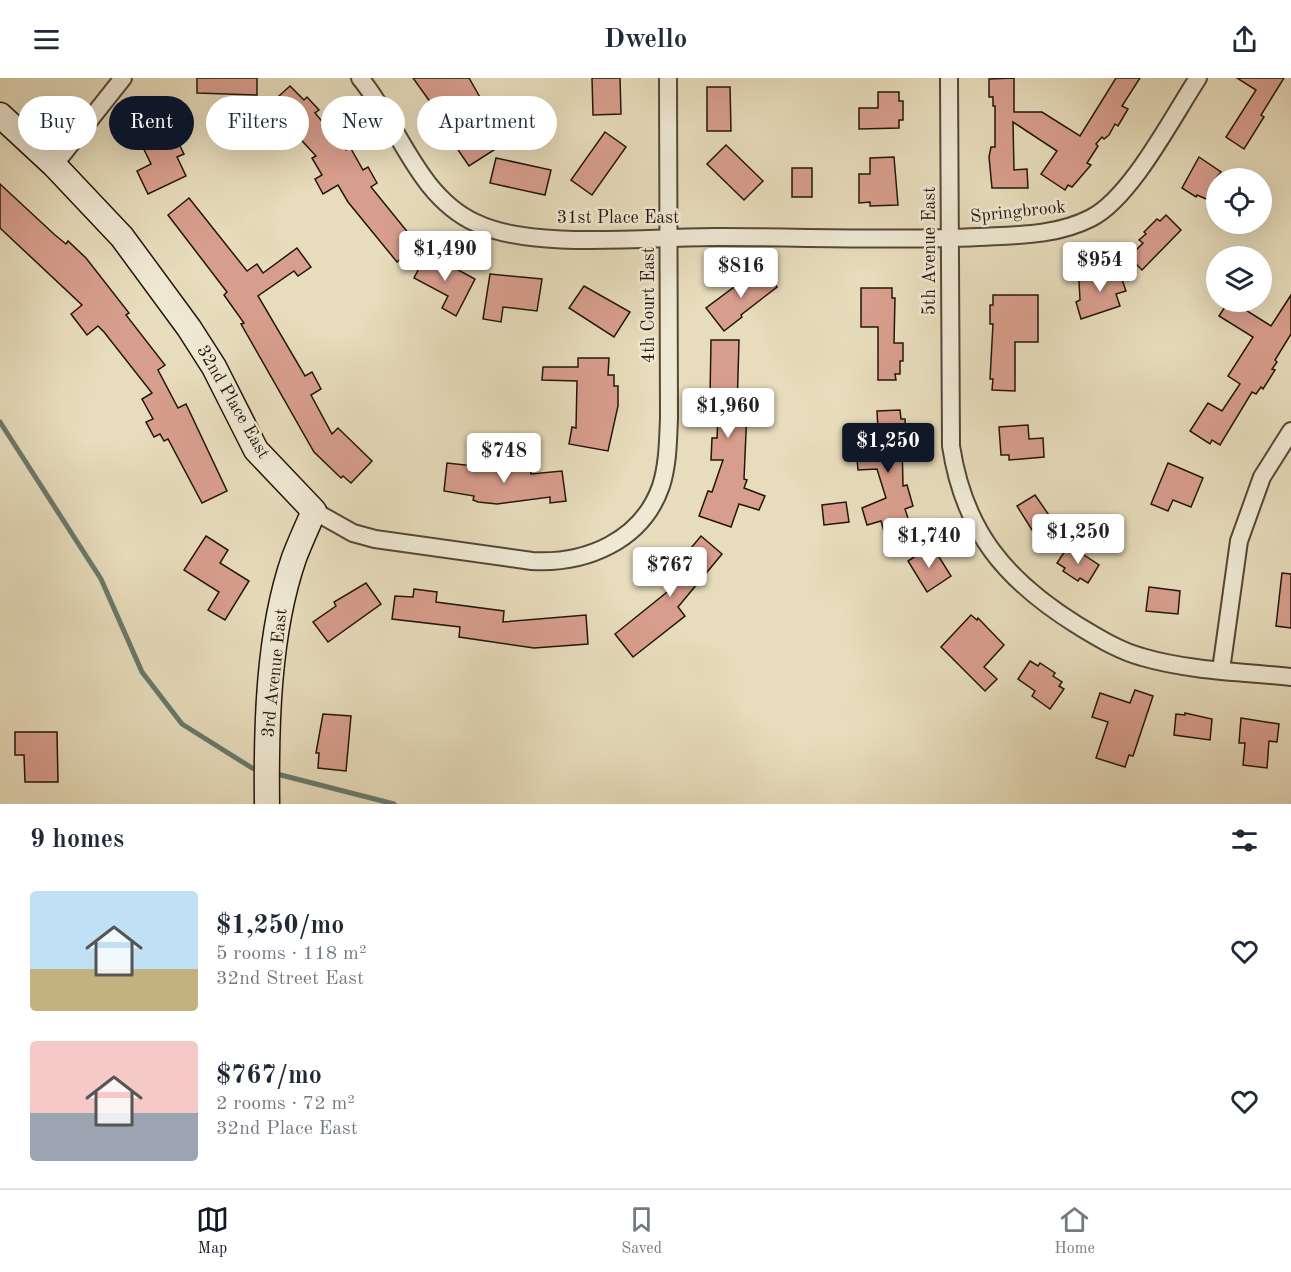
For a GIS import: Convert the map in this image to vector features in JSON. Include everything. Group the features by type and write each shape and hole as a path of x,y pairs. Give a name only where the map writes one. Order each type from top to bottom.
{"street":[{"path":"54,165 123,78"},
{"name":"31st Place East","path":"360,78 378,99 424,178 438,196 455,211 498,232 543,237 950,238"},
{"name":"4th Court East","path":"638,525 652,507 666,463 669,418 668,78"},
{"name":"5th Avenue East","path":"949,78 950,425 955,468 968,513 992,552 1023,585 1059,613 1098,638 1126,651 1163,662 1291,677"},
{"name":"Springbrook","path":"950,238 1053,232 1094,217 1112,203 1140,168 1198,78"},
{"name":"32nd Place East","path":"0,115 54,165 122,237 164,290 214,367 256,450 314,511 353,533 375,538 532,561 554,562 577,558 609,545 638,525"},
{"path":"1221,670 1239,541 1262,477 1291,431"},
{"name":"3rd Avenue East","path":"267,798 267,748 278,624 294,557 314,511"}],"building":[{"path":"197,78 257,78 257,95 197,93"},
{"path":"413,78 469,78 479,96 426,96"},
{"path":"592,78 620,78 621,114 593,115"},
{"path":"1014,78 1014,112 1042,112 1080,136 1116,78 1140,78 1122,106 1128,109 1118,126 1115,124 1109,135 1104,139 1102,137 1096,144 1098,146 1087,163 1091,165 1072,187 1068,185 1065,190 1041,174 1057,151 1013,122 1014,170 1027,169 1028,188 992,188 989,157 991,147 995,147 995,106 993,106 993,97 989,97 989,79"},
{"path":"1237,78 1284,78 1261,115 1264,117 1244,149 1226,137 1256,90"},
{"path":"290,86 300,96 279,96"},
{"path":"707,87 730,87 731,131 707,131"},
{"path":"878,92 899,92 899,101 903,101 903,120 899,120 899,128 859,129 859,108 878,108"},
{"path":"309,99 319,110 315,113 321,120 321,150 352,150 363,170 368,167 377,183 371,187 418,245 397,262 348,202 338,185 323,194 315,179 322,175 312,158 316,156 309,148"},
{"path":"605,132 626,147 592,195 571,180"},
{"path":"726,145 763,181 744,200 707,164"},
{"path":"144,150 182,150 184,154 177,157 186,176 148,194 137,171 151,164"},
{"path":"458,150 494,150 469,166"},
{"path":"894,157 898,205 870,206 870,202 859,203 859,174 870,174 870,158"},
{"path":"1199,157 1215,168 1206,168 1206,199 1197,195 1196,197 1182,188"},
{"path":"496,158 551,170 545,195 490,183"},
{"path":"792,168 812,168 812,197 792,197"},
{"path":"0,184 55,235 66,244 68,241 86,258 129,313 126,315 165,365 158,370 178,408 186,404 227,491 202,503 168,439 164,441 160,434 154,437 146,422 153,419 142,399 152,393 98,326 87,335 71,314 82,305 0,228"},
{"path":"189,198 247,271 257,264 263,273 297,248 311,267 298,276 294,271 258,296 305,376 312,372 321,389 311,395 332,434 338,428 372,461 351,483 343,476 341,478 314,452 241,324 244,323 224,295 227,292 168,215"},
{"path":"1166,215 1181,230 1142,270 1129,257 1143,243 1139,240 1146,234 1144,232 1157,219 1160,221"},
{"path":"427,253 475,279 456,316 442,308 448,296 414,278"},
{"path":"761,267 777,287 724,331 706,308"},
{"path":"1118,268 1126,291 1116,294 1120,306 1081,319 1076,302 1080,300 1079,281"},
{"path":"490,274 542,279 537,311 503,307 501,322 483,319"},
{"path":"584,286 630,312 614,337 569,308"},
{"path":"861,288 892,288 892,298 895,298 894,343 903,343 903,361 900,361 900,374 895,374 896,380 878,380 878,327 861,327"},
{"path":"993,295 1038,295 1038,342 1015,342 1015,391 992,390 993,379 990,379 993,324 990,324 990,305 993,305"},
{"path":"1291,295 1291,334 1275,360 1277,362 1272,369 1275,370 1263,389 1261,387 1256,394 1252,392 1220,445 1212,440 1210,444 1190,431 1208,403 1222,411 1240,384 1228,376 1253,337 1219,316 1222,312 1249,312 1271,326"},
{"path":"711,340 739,340 737,410 747,410 744,479 747,480 744,488 765,496 759,510 739,504 731,527 699,516 708,491 712,492 723,460 711,460 712,438 717,438 719,397 710,397"},
{"path":"578,358 609,358 608,375 614,375 614,386 618,386 618,406 608,451 569,444 572,427 576,428 577,381 542,380 543,367 578,367"},
{"path":"900,410 901,419 905,419 906,440 902,440 903,486 907,485 913,506 905,509 912,531 886,538 881,521 867,525 862,508 886,498 877,469 858,470 856,449 871,448 871,430 878,430 877,411"},
{"path":"1028,425 1029,439 1043,438 1044,457 1009,460 1009,455 1001,455 999,427"},
{"path":"447,463 510,470 530,468 531,474 562,471 566,501 550,503 550,497 497,504 478,502 473,500 474,496 444,491"},
{"path":"1168,463 1203,478 1191,507 1173,500 1168,511 1151,504"},
{"path":"1035,495 1051,518 1032,530 1017,506"},
{"path":"846,502 849,522 824,525 822,505"},
{"path":"206,536 228,550 220,563 249,581 225,620 208,610 219,592 184,570"},
{"path":"701,536 722,554 678,607 685,616 633,657 615,634 677,584 662,572 676,556 681,560"},
{"path":"1069,545 1099,565 1088,583 1080,578 1078,581 1063,571 1065,568 1057,563"},
{"path":"928,548 932,554 936,552 951,576 927,592 908,561"},
{"path":"1282,573 1291,574 1291,628 1276,626"},
{"path":"366,583 381,604 328,642 313,622 336,606 334,602"},
{"path":"1149,587 1180,591 1178,614 1146,611"},
{"path":"414,589 437,592 436,602 504,611 503,622 586,615 588,644 534,648 459,637 460,627 392,619 395,596 413,597"},
{"path":"971,615 977,620 978,618 1004,645 984,667 997,679 985,691 941,647"},
{"path":"1030,661 1038,666 1040,663 1055,673 1053,676 1062,682 1059,686 1064,689 1050,709 1032,696 1035,691 1018,679"},
{"path":"1135,690 1153,696 1133,756 1129,755 1125,767 1096,758 1108,722 1092,717 1100,693 1130,703"},
{"path":"1185,713 1212,719 1210,740 1174,735 1176,714 1185,715"},
{"path":"323,714 351,716 346,771 318,768 319,753 316,753"},
{"path":"1241,718 1279,724 1277,742 1269,741 1267,768 1243,765 1245,743 1239,743"},
{"path":"15,732 57,732 58,782 25,782 24,755 15,755"}],"waterway":[{"path":"0,422 101,579 142,672 182,724 252,768 261,770"},
{"path":"273,773 394,804"}]}
